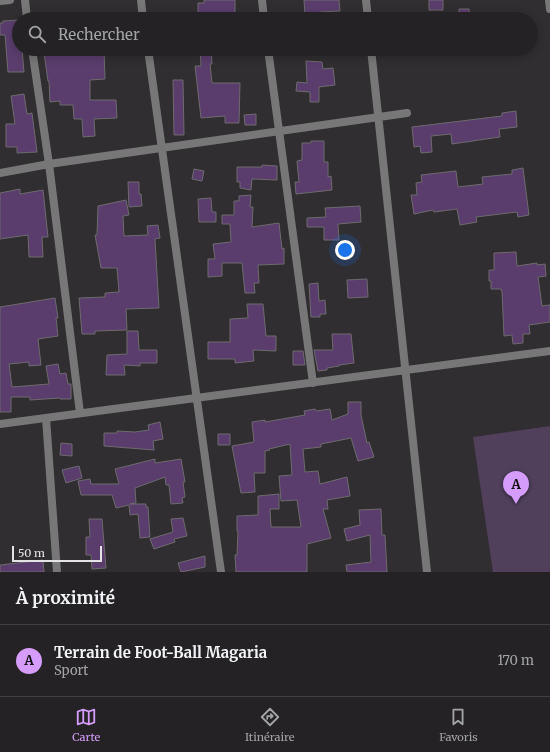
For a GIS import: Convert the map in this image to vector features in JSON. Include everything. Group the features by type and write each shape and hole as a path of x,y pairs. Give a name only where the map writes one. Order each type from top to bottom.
{"street":[{"path":"0,1 10,0"},
{"path":"25,0 27,12"},
{"path":"141,0 142,12"},
{"path":"262,0 263,12"},
{"path":"366,0 367,12"},
{"path":"549,0 550,9"},
{"path":"33,56 49,164 80,413"},
{"path":"149,56 221,572"},
{"path":"269,56 313,382"},
{"path":"372,56 427,572"},
{"path":"0,173 49,164 407,113"},
{"path":"0,424 550,351"},
{"path":"46,418 57,572"}],"shaded area":[{"path":"550,426 550,572 493,572 473,437"}],"building":[{"path":"204,0 235,0 235,12 198,12 198,3 204,3"},
{"path":"304,0 339,0 340,11 305,12"},
{"path":"429,0 443,0 443,10 429,10"},
{"path":"459,9 469,9 469,12 459,12"},
{"path":"12,20 12,56 23,56 24,72 8,72 5,35 0,35 0,23 3,23 3,21"},
{"path":"44,56 104,56 105,79 90,80 90,100 116,100 117,118 94,119 95,136 83,137 82,119 74,119 73,105 60,105 60,101 50,102"},
{"path":"200,56 211,56 212,64 210,64 212,83 240,83 239,123 225,123 225,116 201,118 195,66 201,66"},
{"path":"306,61 322,62 323,69 333,68 335,85 319,87 319,102 310,102 310,92 296,91 297,82 307,83"},
{"path":"173,80 183,80 184,135 174,135"},
{"path":"24,94 27,114 32,113 37,152 17,153 17,147 6,147 6,124 15,124 11,96"},
{"path":"516,111 517,127 499,129 500,137 452,144 451,134 431,136 432,152 421,153 420,146 414,147 412,127 502,116 502,113"},
{"path":"256,114 256,125 245,125 244,115"},
{"path":"311,141 324,141 324,162 328,162 328,177 331,176 332,190 296,194 295,182 299,182 297,161 302,160 302,143 311,143"},
{"path":"262,165 277,166 277,180 252,179 251,190 240,188 240,182 237,182 237,167 262,167"},
{"path":"523,168 529,215 518,217 517,212 476,217 477,222 460,225 457,209 434,212 433,210 414,214 411,195 417,195 416,183 422,182 421,175 456,171 458,187 483,184 482,177 512,174 512,170"},
{"path":"194,169 204,171 202,181 192,179"},
{"path":"128,182 139,182 139,194 141,194 142,206 129,207"},
{"path":"20,189 20,194 43,190 48,237 42,237 43,257 29,257 28,235 0,239 0,193"},
{"path":"251,195 250,207 253,207 252,227 279,223 282,249 284,248 284,264 258,265 259,283 254,283 255,293 245,293 242,263 222,263 222,276 208,277 208,259 215,259 213,244 231,242 230,224 222,224 222,215 234,215 234,201 239,201 239,196"},
{"path":"211,198 212,212 216,212 216,222 199,222 198,199"},
{"path":"126,200 129,215 123,216 124,236 148,235 147,226 158,225 160,238 155,239 159,308 126,309 127,330 95,331 95,334 82,334 79,298 105,297 105,293 119,292 117,268 101,268 95,235 97,235 98,206"},
{"path":"360,206 361,222 338,224 339,240 324,240 324,227 307,227 307,218 326,217 325,208"},
{"path":"516,252 517,266 537,263 537,265 545,264 546,276 538,277 542,306 550,305 550,322 529,325 530,334 523,334 523,343 513,344 512,335 504,336 502,292 501,289 491,289 489,270 494,270 494,253"},
{"path":"367,279 368,297 348,298 347,280"},
{"path":"318,283 319,301 325,300 326,314 320,314 320,317 311,317 309,284"},
{"path":"55,298 58,318 56,318 58,336 38,339 41,365 29,366 29,362 9,364 12,387 49,384 46,366 58,364 60,374 66,373 68,384 71,384 71,399 60,398 30,400 30,397 11,397 11,412 0,412 0,307"},
{"path":"247,304 263,304 266,336 276,336 276,351 253,350 254,361 235,363 235,359 208,359 208,342 230,342 230,319 248,318"},
{"path":"127,331 138,331 139,350 157,350 157,363 140,363 140,366 124,365 125,375 106,375 107,355 127,354"},
{"path":"332,334 351,334 354,363 339,365 327,368 327,370 318,371 314,350 333,350"},
{"path":"293,351 303,351 305,365 293,365"},
{"path":"348,402 361,402 361,415 367,443 369,442 374,457 358,461 351,438 321,444 321,447 303,449 305,472 318,471 320,484 347,477 350,496 327,500 328,509 323,509 331,538 307,544 307,572 236,572 235,555 237,555 237,516 258,515 258,496 279,494 279,509 270,509 271,527 301,527 297,500 281,501 279,476 292,475 290,444 265,451 265,473 254,473 255,492 241,493 232,446 254,442 252,422 265,420 265,422 305,415 304,411 315,409 316,411 330,409 332,420 348,414"},
{"path":"160,422 163,439 153,441 154,450 104,446 104,433 149,430 148,425"},
{"path":"218,434 230,434 230,445 218,445"},
{"path":"61,443 72,444 72,456 60,455"},
{"path":"155,459 155,463 181,459 185,482 183,482 185,497 182,498 183,503 171,504 169,485 166,485 165,477 135,488 136,503 130,504 146,504 146,507 148,507 150,537 140,538 138,514 130,515 129,505 116,508 112,495 81,495 78,481 90,479 91,484 119,484 115,469"},
{"path":"79,466 82,478 66,483 62,470"},
{"path":"381,509 382,535 385,535 387,572 347,572 346,565 371,562 370,535 347,541 344,529 360,525 359,510"},
{"path":"183,518 187,536 174,539 175,542 154,549 150,539 173,532 171,519"},
{"path":"89,519 102,519 106,568 92,569 91,555 86,555 86,537 90,537"},
{"path":"205,556 205,567 181,572 178,563"},
{"path":"43,560 44,572 0,572 0,565"}],"place":[{"name":"Terrain de Foot-Ball Magaria","path":"516,504"}]}
